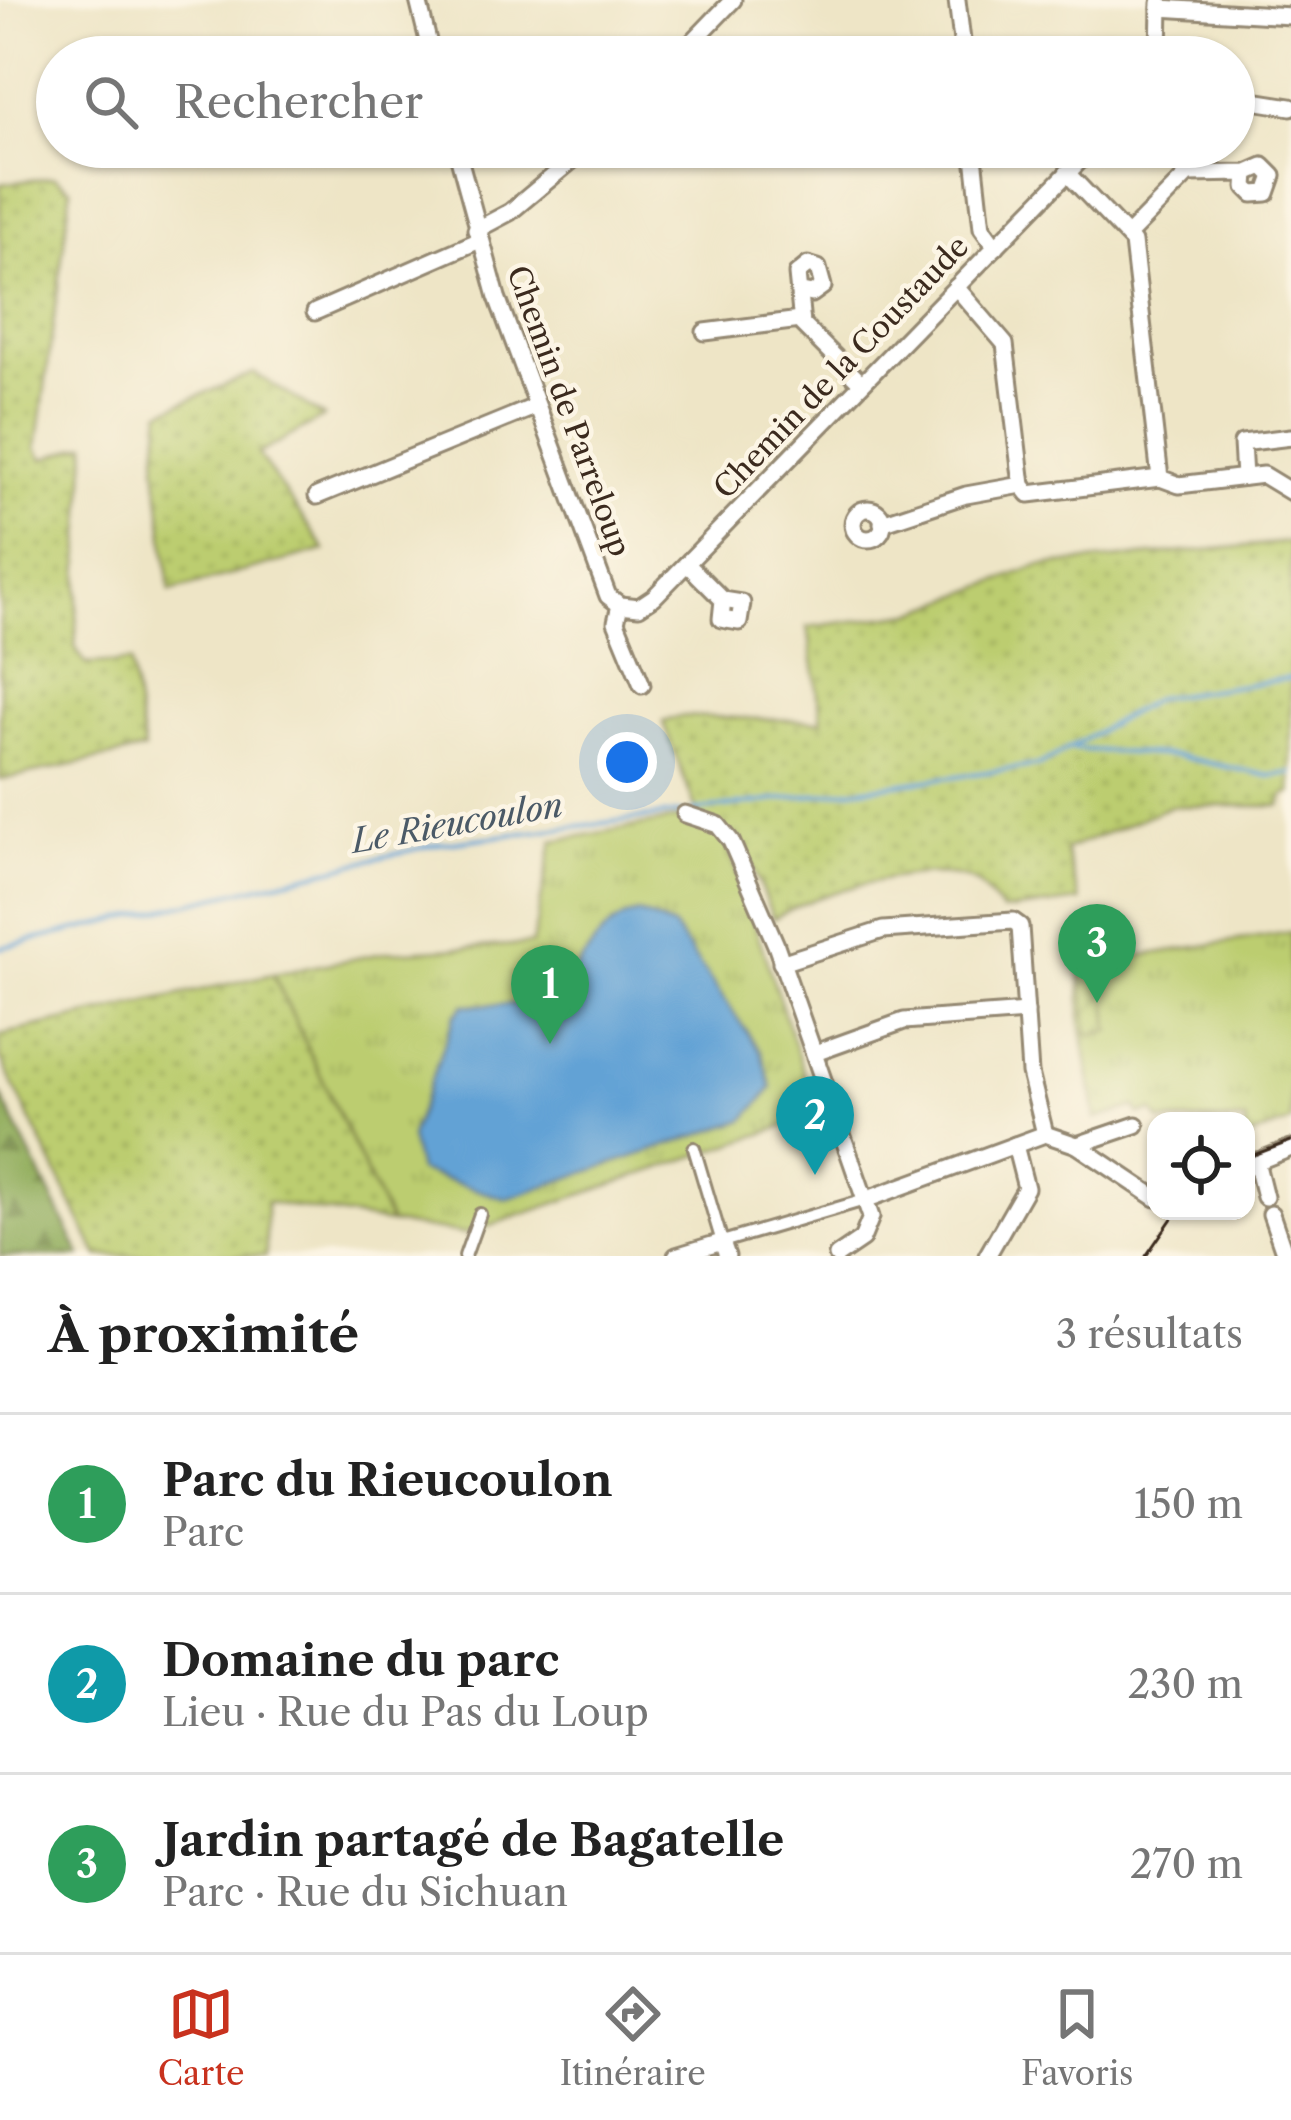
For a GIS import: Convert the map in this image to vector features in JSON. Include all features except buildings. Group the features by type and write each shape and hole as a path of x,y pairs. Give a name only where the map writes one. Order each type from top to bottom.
{"street":[{"path":"418,0 427,36"},
{"path":"698,36 733,0"},
{"path":"958,0 962,36"},
{"path":"1159,36 1160,4 1291,16"},
{"path":"1255,101 1291,107"},
{"name":"Chemin de Parreloup","path":"461,168 478,235 537,406 608,596 620,604 616,622 642,685"},
{"path":"315,312 478,235 563,168"},
{"path":"976,168 982,228 996,247"},
{"name":"Chemin de la Coustaude","path":"620,604 639,607 654,598 1072,168"},
{"path":"1067,173 1129,234 1160,478"},
{"path":"1129,234 1188,174 1247,173"},
{"path":"956,287 1005,344 1022,485 1035,497 1160,478 1179,484 1263,475 1291,492"},
{"path":"802,292 800,320 860,382"},
{"path":"705,332 800,320"},
{"path":"317,496 537,406"},
{"path":"1244,477 1242,443 1291,437"},
{"path":"882,523 966,495 1022,485"},
{"path":"687,564 723,600"},
{"path":"686,816 718,825 731,841 815,1053 871,1216 866,1234 837,1256"},
{"path":"781,963 874,932 1013,921 1020,926 1033,1091 1045,1134"},
{"path":"815,1053 904,1021 1026,1012"},
{"path":"1077,1145 1136,1125"},
{"path":"676,1256 725,1249 1045,1134 1077,1145 1147,1192"},
{"path":"987,1256 1026,1188 1015,1145"},
{"path":"694,1148 725,1249"},
{"path":"1255,1162 1291,1148"},
{"path":"1255,1173 1265,1197"},
{"path":"465,1256 480,1214"},
{"path":"1271,1214 1287,1255"}],"green space":[{"path":"54,177 71,189 37,448 43,459 87,444 75,647 86,664 130,662 144,750 0,780 0,184"},
{"path":"254,373 324,417 258,454 325,550 170,591 156,467 161,411"},
{"path":"1291,542 1291,793 1284,795 1281,806 1171,806 1065,850 1080,901 1002,911 976,883 932,874 843,890 773,919 748,855 698,815 663,722 680,716 822,721 808,627 913,613 1038,566"},
{"path":"698,815 724,833 818,1115 464,1234 390,1223 273,974 388,952 532,944 553,841"},
{"path":"1291,932 1291,1122 1255,1135 1255,1112 1153,1111 1140,1115 1136,1107 1096,1119 1081,1021 1080,965"},
{"path":"1105,973 1110,1031 1088,1035 1083,975"},
{"path":"273,974 390,1223 266,1202 266,1256 98,1256 0,1058 0,1035"},
{"path":"0,1093 81,1256 0,1256"}],"water":[{"path":"639,913 673,927 761,1052 772,1088 745,1120 506,1199 418,1171 410,1137 455,1015 464,1005 519,1003 549,994 611,926"}],"waterway":[{"name":"Le Rieucoulon","path":"693,811 1040,765 1156,698 1291,678"},
{"path":"1074,749 1177,756 1269,776 1291,773"},
{"name":"Le Rieucoulon","path":"0,948 437,844 682,813"}],"tram line":[{"path":"1255,1155 1291,1141"},
{"path":"1146,1256 1171,1220"}],"place":[{"name":"Jardin partagé de Bagatelle","path":"1097,1003"},
{"name":"Parc du Rieucoulon","path":"550,1044"},
{"name":"Domaine du parc","path":"815,1175"}]}
